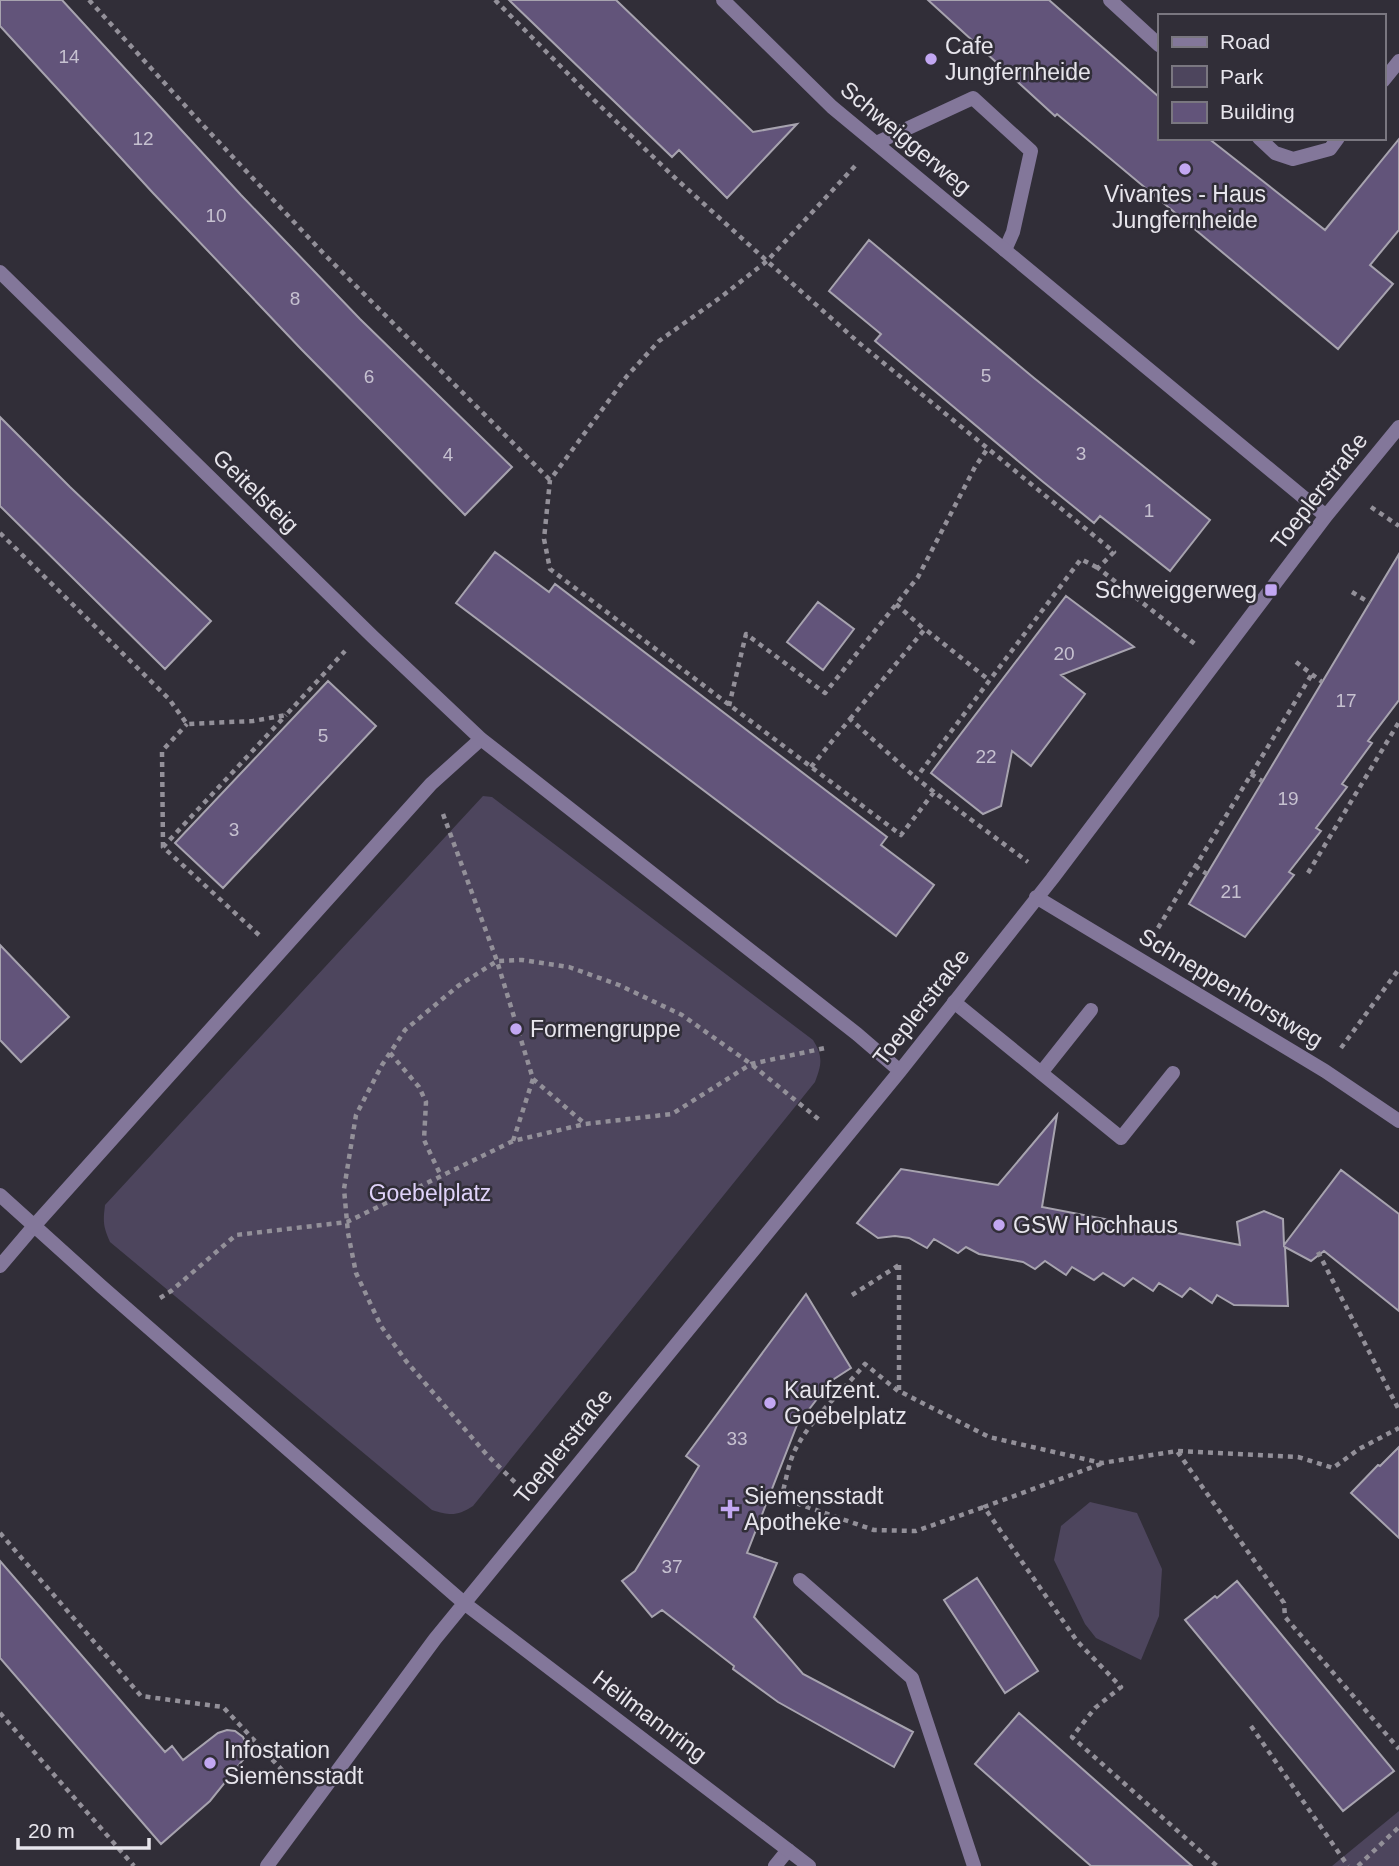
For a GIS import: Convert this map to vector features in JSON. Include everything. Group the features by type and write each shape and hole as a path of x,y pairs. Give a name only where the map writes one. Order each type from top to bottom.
{"street":[{"name":"Schweiggerweg","path":"723,0 832,107 1326,516"},
{"path":"1111,0 1158,44"},
{"path":"1385,78 1399,61"},
{"path":"876,143 974,98 1031,151 1013,232 1005,250"},
{"path":"1261,140 1275,152 1293,159 1330,149 1337,140"},
{"name":"Geitelsteig","path":"0,272 481,739"},
{"name":"Toeplerstraße","path":"267,1866 464,1603 846,1139 1052,879 1326,516 1399,427"},
{"path":"0,1266 431,784 481,739 900,1071"},
{"name":"Schneppenhorstweg","path":"1037,897 1325,1070 1399,1121"},
{"path":"954,1002 1121,1138 1173,1073"},
{"path":"1041,1073 1091,1010"},
{"path":"0,1195 464,1603"},
{"path":"800,1580 912,1678 974,1866"},
{"name":"Heilmannring","path":"464,1603 809,1866"},
{"path":"775,1866 788,1850"}],"path":[{"path":"89,0 316,246 550,480"},
{"path":"495,0 673,176 767,261 858,342 1114,552 1098,568"},
{"path":"876,143 767,261 659,341 627,376 550,480 544,539 550,569 901,835 934,792"},
{"path":"729,705 746,634 825,693 918,576 975,467 988,448"},
{"path":"0,533 169,699 187,724"},
{"path":"916,778 1081,559 1098,568 1217,661"},
{"path":"1352,592 1370,603"},
{"path":"896,604 989,680"},
{"path":"163,848 365,629"},
{"path":"811,767 925,629"},
{"path":"1296,662 1322,682"},
{"path":"1158,928 1312,674"},
{"path":"279,954 163,848 162,751 187,724 253,721 286,715"},
{"path":"850,719 916,778 1052,879"},
{"path":"1308,873 1399,722"},
{"path":"1251,774 1262,781"},
{"path":"431,784 497,961 533,1079 585,1124"},
{"path":"1195,866 1207,874"},
{"path":"541,1508 487,1455 406,1361 381,1326 356,1273 344,1189 356,1115 382,1065 405,1030 458,986 497,961 522,960 569,967 620,985 682,1015 751,1064 846,1139"},
{"path":"1325,1070 1399,970"},
{"path":"134,1315 171,1291 236,1235 347,1222 513,1141 585,1124 673,1114 751,1064 863,1040"},
{"path":"390,1053 419,1087 426,1102 424,1140 441,1176"},
{"path":"513,1141 533,1079"},
{"path":"1318,1252 1399,1410"},
{"path":"852,1295 899,1265 899,1391"},
{"path":"1102,1463 989,1437 899,1391 865,1364 847,1387 822,1411 795,1450 781,1498 874,1530 916,1531 1102,1463 1177,1451 1298,1457 1333,1468 1359,1449 1399,1428"},
{"path":"1177,1451 1284,1603 1284,1617 1399,1749"},
{"path":"984,1507 1077,1641 1121,1687 1095,1708 1072,1737 1217,1866"},
{"path":"0,1533 141,1696 223,1707 283,1771"},
{"path":"0,1713 134,1866"},
{"path":"1251,1726 1348,1866"},
{"path":"1358,1866 1399,1828"}],"green space":[{"name":"Goebelplatz","path":"483,796 492,797 813,1040 820,1060 815,1082 473,1506 463,1512 449,1514 432,1510 110,1242 104,1216 105,1205"},
{"path":"1090,1502 1137,1513 1162,1569 1159,1616 1141,1660 1096,1638 1085,1624 1054,1560 1061,1526"},
{"path":"1399,1811 1399,1866 1332,1866"}],"building":[{"path":"0,0 62,0 241,195 360,319 512,467 465,515 302,350 0,26"},
{"path":"509,0 616,0 753,132 797,124 727,198 679,150 672,157"},
{"name":"Vivantes - Haus Jungfernheide","path":"928,0 1049,0 1158,96 1158,140 1211,140 1325,230 1399,139 1399,230 1370,265 1393,284 1338,349 1057,114 1055,116"},
{"path":"869,240 1210,520 1170,571 1100,516 1094,523 1042,481 875,341 881,334 829,291"},
{"path":"0,417 211,621 165,669 0,506"},
{"path":"495,552 549,592 555,584 887,837 881,845 934,885 896,936 456,603"},
{"path":"1399,554 1399,700 1368,741 1372,743 1342,784 1347,787 1316,828 1321,831 1289,872 1294,875 1245,937 1189,904"},
{"path":"1066,596 1134,647 1061,675 1085,694 1031,766 1012,751 1001,806 983,814 931,773"},
{"path":"818,602 854,629 823,670 787,642"},
{"path":"328,681 376,726 223,888 175,843"},
{"path":"0,945 69,1017 21,1062 0,1040"},
{"name":"GSW Hochhaus","path":"1057,1115 1042,1207 1240,1245 1237,1222 1264,1211 1283,1219 1284,1245 1341,1170 1399,1214 1399,1311 1324,1251 1311,1261 1285,1247 1288,1306 1234,1305 1217,1295 1212,1303 1190,1288 1182,1297 1159,1283 1153,1291 1133,1278 1124,1286 1103,1273 1094,1280 1072,1267 1066,1275 1045,1261 1035,1269 1023,1262 979,1254 966,1247 958,1253 934,1239 927,1248 909,1238 878,1238 857,1223 901,1169 998,1185"},
{"path":"806,1294 851,1368 831,1381 797,1425 747,1553 777,1563 754,1617 803,1674 913,1732 894,1767 778,1702 733,1669 734,1666 662,1610 652,1617 622,1581 635,1571 699,1466 686,1456"},
{"path":"1399,1447 1399,1538 1351,1493"},
{"path":"0,1561 165,1752 172,1746 183,1760 218,1733 235,1731 243,1737 247,1755 210,1801 161,1844 0,1658"},
{"path":"977,1578 1038,1671 1005,1693 944,1600"},
{"path":"1237,1581 1394,1771 1343,1811 1185,1620"},
{"path":"1019,1713 1192,1866 1091,1866 975,1764"}],"place":[{"name":"Cafe Jungfernheide","path":"931,59"},
{"name":"Vivantes - Haus Jungfernheide","path":"1185,169"},
{"name":"Schweiggerweg","path":"1271,590"},
{"name":"Formengruppe","path":"516,1029"},
{"name":"GSW Hochhaus","path":"999,1225"},
{"name":"Kaufzent. Goebelplatz","path":"770,1403"},
{"name":"Siemensstadt Apotheke","path":"730,1509"},
{"name":"Infostation Siemensstadt","path":"210,1763"}]}
